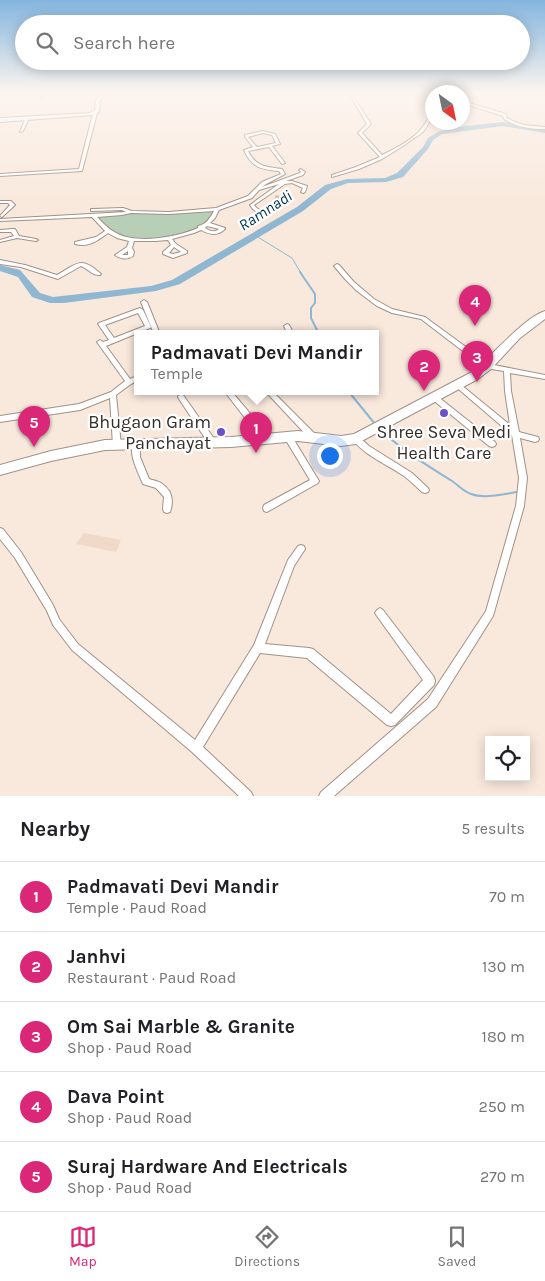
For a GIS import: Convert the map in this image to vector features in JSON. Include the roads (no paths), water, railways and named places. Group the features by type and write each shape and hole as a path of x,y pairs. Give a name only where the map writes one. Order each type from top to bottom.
{"main road":[{"path":"0,470 82,448 136,444 263,440 270,437 314,438 341,442 356,439 458,386 487,366 516,336 545,314"}],"street":[{"path":"0,175 81,170 91,130"},
{"path":"363,130 360,133 382,157"},
{"path":"333,176 360,168 382,157 421,130"},
{"path":"255,147 246,136 263,132 273,134 278,144 246,150 250,160 265,168 281,170"},
{"path":"2,218 122,214 131,212 169,213 217,209 250,197 264,183 282,174 281,170 284,164 270,145"},
{"path":"203,210 238,199 253,190 302,174 301,170"},
{"path":"272,212 266,214 252,207 254,203 284,183 292,182 305,187 303,192"},
{"path":"259,189 275,197"},
{"path":"282,204 290,199"},
{"path":"0,202 9,202 14,205 2,218"},
{"path":"2,218 123,209 131,212"},
{"path":"93,215 108,231 123,238 156,240 186,235 207,224 217,209"},
{"path":"2,218 6,229"},
{"path":"200,227 212,234 218,233 223,229 207,224"},
{"path":"0,231 6,229 13,230 17,237"},
{"path":"96,238 108,231"},
{"path":"0,241 17,237 36,240"},
{"path":"170,238 174,245"},
{"path":"129,248 132,239"},
{"path":"0,262 30,267 58,277 73,264 80,263 89,266 98,274"},
{"path":"337,266 344,276 384,308 414,314 423,318 487,366 545,377"},
{"path":"144,302 155,330"},
{"path":"112,340 101,324 140,310 148,327 140,330"},
{"path":"287,326 288,330"},
{"path":"128,382 101,343 134,332"},
{"path":"325,796 432,703 490,613 520,506 523,478 508,391 507,369"},
{"path":"0,419 80,407 113,394 134,379"},
{"path":"458,386 516,434 535,439"},
{"path":"113,394 117,445"},
{"path":"230,395 255,425 263,440"},
{"path":"272,395 314,438"},
{"path":"181,397 212,442"},
{"path":"435,398 492,444"},
{"path":"267,508 315,481 288,437"},
{"path":"356,439 366,448 410,474 425,490"},
{"path":"136,444 136,457 146,482 158,485 168,496 167,508"},
{"path":"0,532 18,555 50,608 56,622 75,647 196,748 247,796"},
{"path":"196,748 258,648 290,564 301,550"},
{"path":"258,648 309,653 390,721 430,681 380,613"}],"waterway":[{"name":"Ramnadi","path":"0,268 17,272 24,278 27,286 36,295 50,299 64,300 152,289 176,282 300,209 328,187 347,181 386,180 400,175 426,148 430,139 440,133 452,130"},
{"name":"Ramnadi","path":"540,130 545,131"},
{"path":"256,236 292,258 301,273"},
{"path":"300,272 315,294 315,303 311,308 311,318 317,330"},
{"path":"351,395 375,424"},
{"path":"380,429 405,450 468,493 488,496 517,492"}],"tunnel":[{"path":"275,197 287,201"}],"place":[{"name":"Dava Point","path":"475,326"},
{"name":"Om Sai Marble & Granite","path":"477,382"},
{"name":"Janhvi","path":"424,391"},
{"name":"Shree Seva Medi Health Care","path":"444,413"},
{"name":"Bhugaon Gram Panchayat","path":"221,432"},
{"name":"Suraj Hardware And Electricals","path":"34,447"},
{"name":"Padmavati Devi Mandir","path":"256,453"}]}
